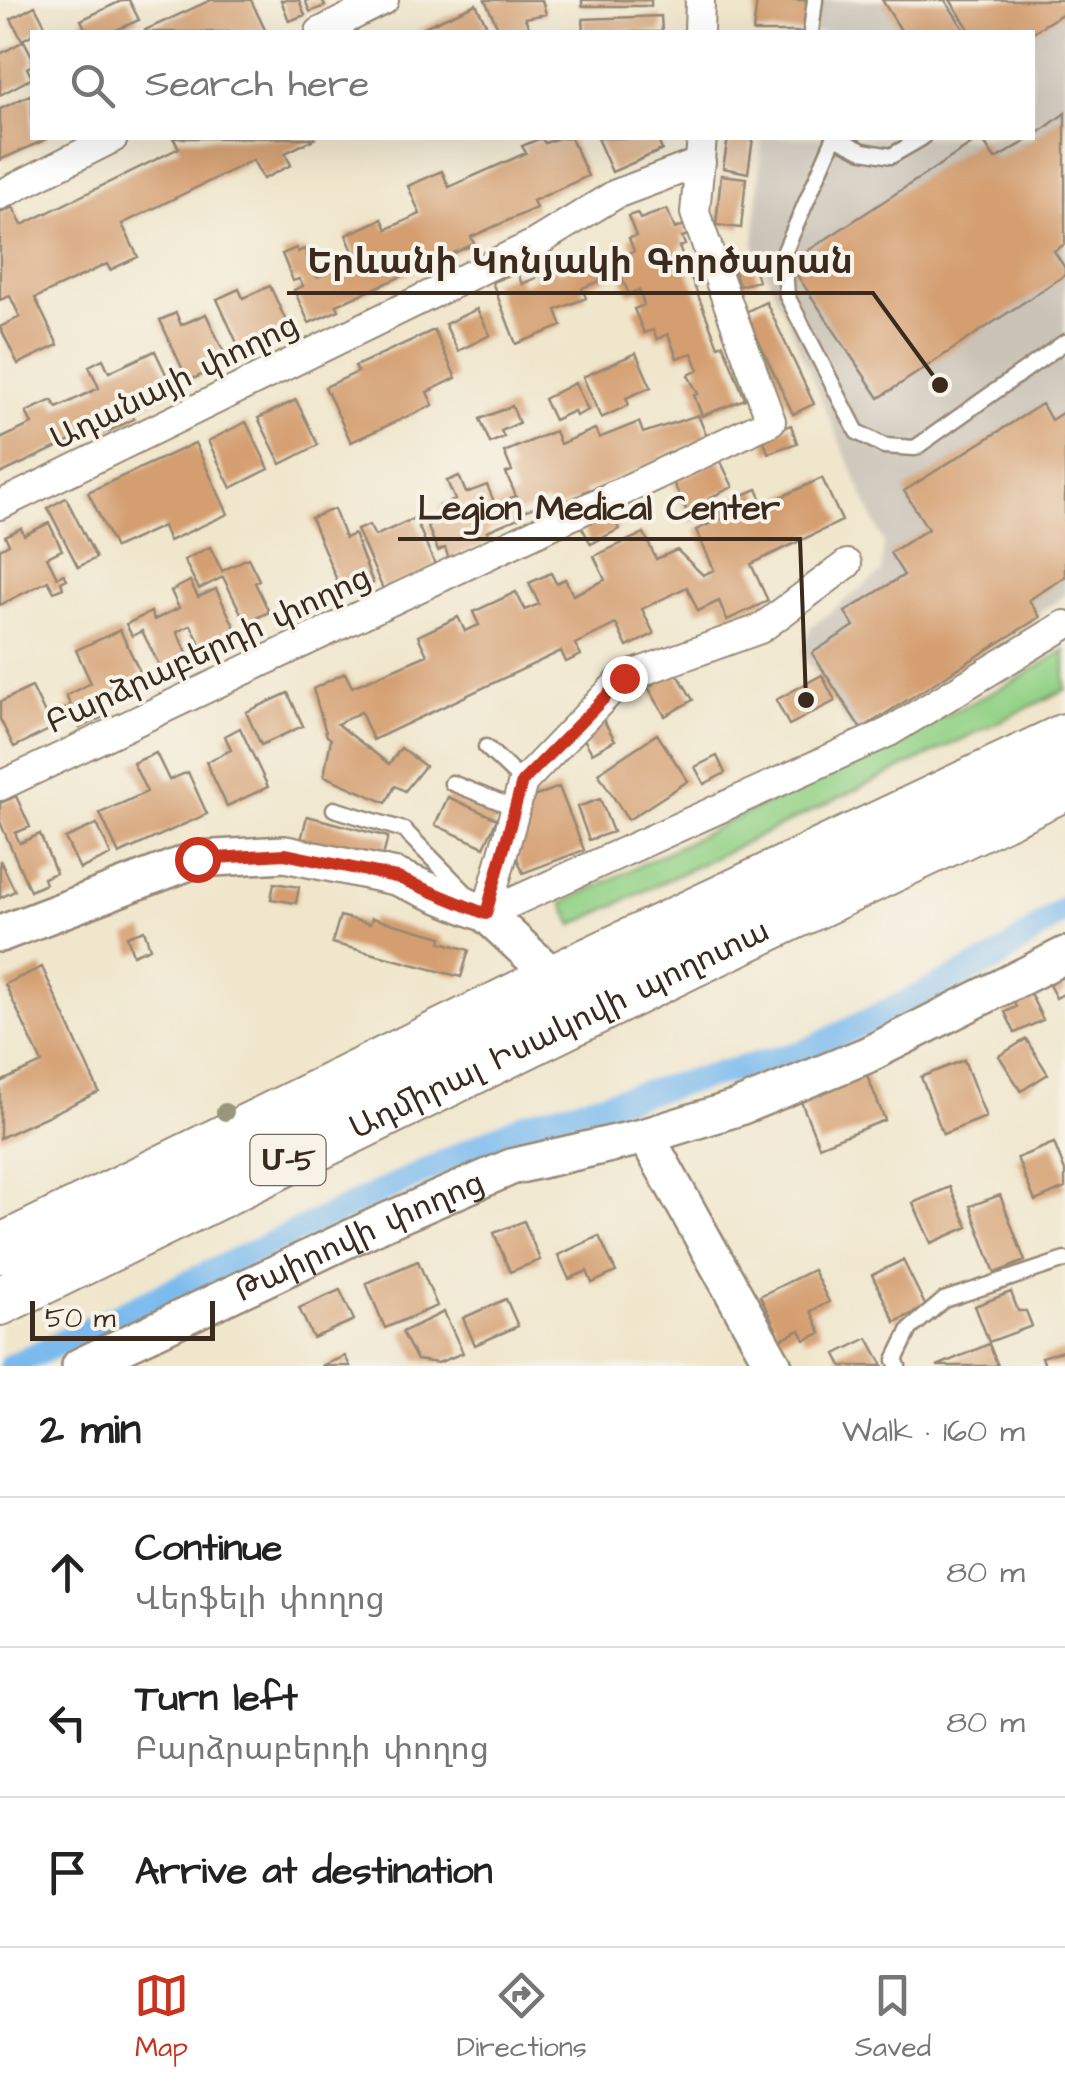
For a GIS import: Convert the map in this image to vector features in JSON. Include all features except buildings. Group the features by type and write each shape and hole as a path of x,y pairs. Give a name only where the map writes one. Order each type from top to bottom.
{"highway":[{"name":"Ադմիրալ Իսակովի պողոտա","path":"0,1250 566,999 1065,738"},
{"name":"Ադմիրալ Իսակովի պողոտա","path":"632,967 1065,786"},
{"name":"Ադմիրալ Իսակովի պողոտա","path":"0,1300 566,999"}],"street":[{"path":"324,30 384,0"},
{"path":"699,30 700,0"},
{"path":"0,195 109,140"},
{"name":"Բարձրաբերդի փողոց","path":"0,786 771,421 695,213 702,150"},
{"name":"Ադանայի փողոց","path":"0,505 534,244 616,194 702,150"},
{"path":"486,914 519,795 624,678 760,629 847,564"},
{"path":"486,914 889,732 1065,626"},
{"path":"0,934 197,859 285,854 396,877 486,914 566,999"},
{"name":"Թաիրովի փողոց","path":"80,1366 380,1224 511,1167 646,1136 722,1113 867,1056 1065,955"},
{"path":"646,1136 774,1366"}],"lane":[{"path":"811,30 815,0"},
{"path":"835,140 784,253 787,296 857,432 884,446 915,448 1065,342"},
{"path":"840,140 862,151 891,156 919,140"},
{"path":"486,748 519,795"},
{"path":"452,783 519,795"},
{"path":"334,809 404,830 486,914"},
{"path":"898,1366 895,1360 910,1328 944,1300 1065,1260"}],"shaded area":[{"path":"772,0 1065,0 1065,595 854,734 802,653 811,627 881,573 884,543 754,244 762,140 1035,140 1035,30 770,30"}],"green space":[{"path":"1065,650 1065,690 573,925 563,903 1011,683"}],"waterway":[{"path":"11,1366 527,1123 804,1052 997,958 1065,909"}],"place":[{"name":"Երևանի Կոնյակի Գործարան","path":"940,385"},
{"name":"Legion Medical Center","path":"806,700"}],"route":[{"path":"197,859 285,854 396,877 486,914 522,782 624,678"}]}
